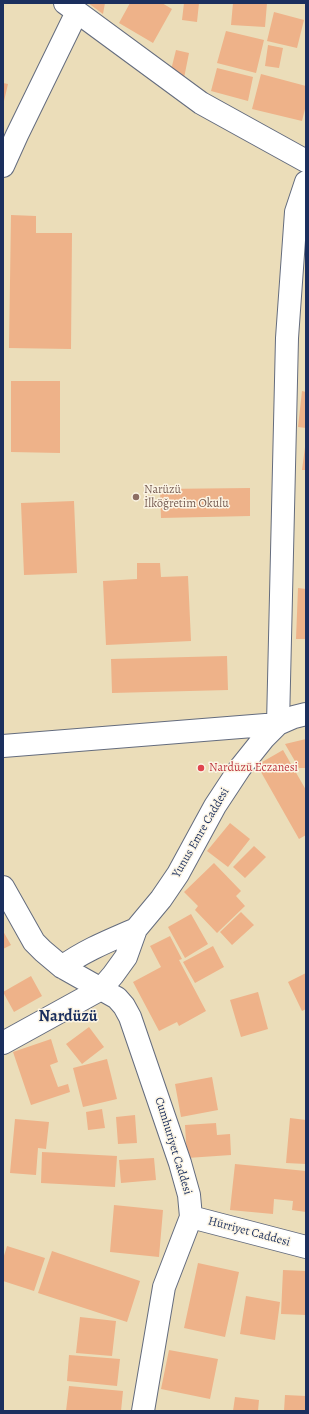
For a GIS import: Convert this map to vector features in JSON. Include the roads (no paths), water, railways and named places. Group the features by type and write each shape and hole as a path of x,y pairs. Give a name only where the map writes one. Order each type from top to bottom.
{"street":[{"path":"3,166 71,8 201,103 306,161"},
{"path":"3,746 278,724 287,338 296,212 306,182"},
{"name":"Yunus Emre Caddesi","path":"136,929 161,899 178,874 215,806 240,768 264,738 278,724 294,717 306,714"},
{"name":"Cumhuriyet Caddesi","path":"3,887 34,942 62,967 117,998 130,1018 180,1163 189,1195 191,1217 164,1287 143,1411"},
{"path":"62,967 82,954 136,929"},
{"path":"3,1043 101,989 126,957 136,929"},
{"name":"Hürriyet Caddesi","path":"191,1217 306,1247"}],"place":[{"name":"Narüzü İlköğretim Okulu","path":"136,497"},
{"name":"Nardüzü Eczanesi","path":"201,768"}],"district":[{"name":"Nardüzü","path":"68,1017"}]}
